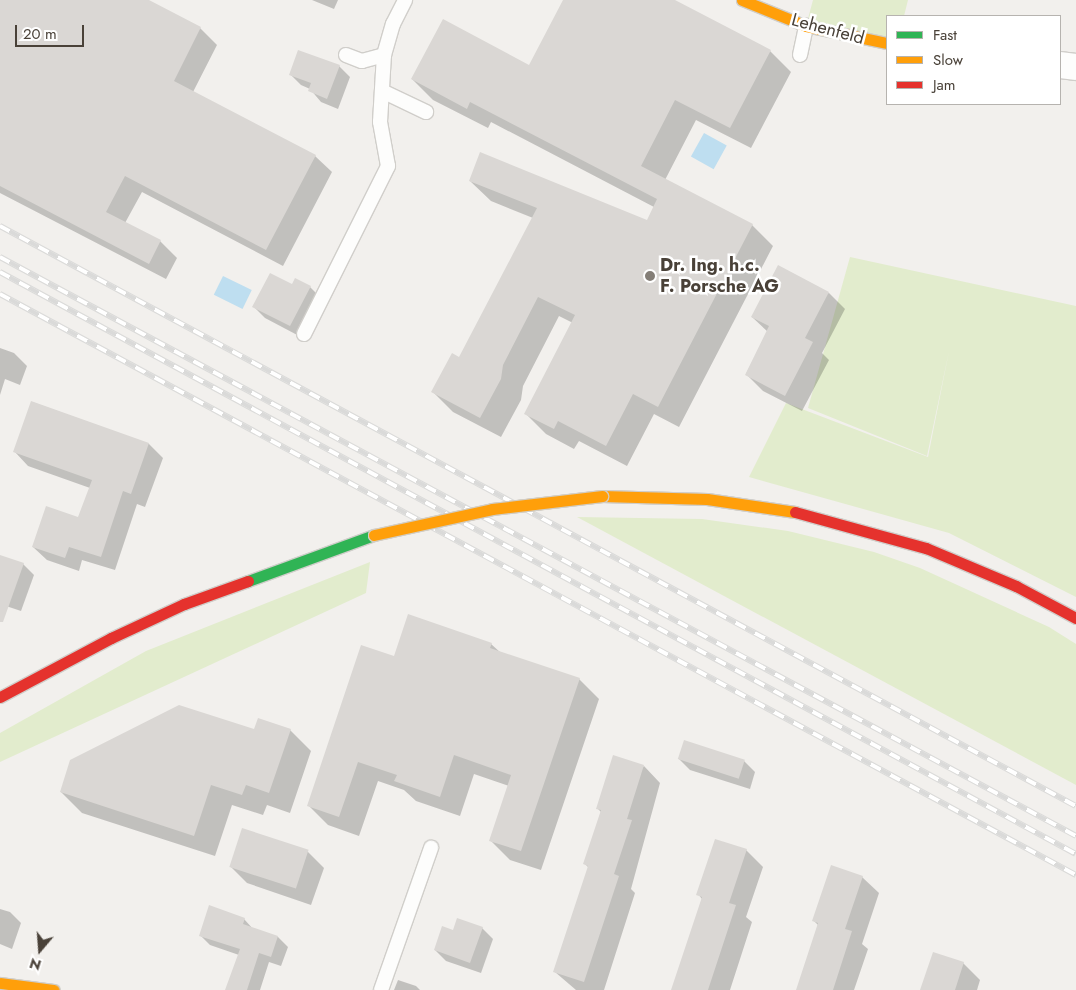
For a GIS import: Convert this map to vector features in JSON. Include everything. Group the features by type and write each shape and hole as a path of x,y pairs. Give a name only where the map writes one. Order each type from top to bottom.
{"main road":[{"name":"Lehenfeld","path":"742,0 806,26 886,43"},
{"path":"0,698 111,638 184,604 374,535 492,508 602,496 708,498 793,512 880,533 926,548 1016,586 1076,618"},
{"path":"0,983 54,990"}],"street":[{"path":"1061,65 1076,67"}],"lane":[{"path":"304,334 388,166 380,122 384,55 393,24 404,0"},
{"path":"800,55 806,26"},
{"path":"346,55 362,61 384,55"},
{"path":"382,91 426,112"},
{"path":"380,990 430,848"}],"green space":[{"path":"813,0 908,0 904,15 886,15 886,43 806,26"},
{"path":"850,257 1076,306 1076,597 949,533 749,477 786,403 928,457 949,351 927,456 808,408"},
{"path":"577,517 702,519 788,531 874,552 920,568 1049,627 1076,644 1076,785"},
{"path":"370,562 366,593 0,762 0,733 146,651"}],"water":[{"path":"704,133 727,146 714,169 691,157"},
{"path":"223,276 252,290 243,309 214,295"}],"building":[{"path":"0,0 149,0 201,27 174,81 316,155 266,250 125,176 106,212 161,240 149,264 0,186"},
{"path":"563,0 675,0 771,50 730,128 675,100 641,166 753,224 658,407 633,394 606,446 558,421 554,429 524,414 575,315 538,297 503,365 501,379 480,418 431,392 452,353 459,357 537,208 469,181 480,152 647,220 657,199 470,102 467,109 411,79 443,19 529,65"},
{"path":"298,50 340,65 327,99 308,91 311,83 289,75"},
{"path":"778,265 829,292 805,338 813,342 785,396 745,375 769,326 751,317"},
{"path":"270,273 292,284 295,278 311,286 290,326 252,307"},
{"path":"31,401 149,443 131,494 123,491 101,557 69,547 65,558 32,547 46,506 78,517 92,480 13,452"},
{"path":"0,555 24,563 3,622 0,622"},
{"path":"408,614 492,643 490,648 580,678 521,851 489,841 511,775 454,755 440,797 394,781 397,775 358,762 339,817 307,806 361,645 394,656"},
{"path":"179,705 254,729 258,718 291,729 269,793 246,785 242,795 211,785 194,836 60,792 70,760"},
{"path":"684,740 745,760 739,779 678,759"},
{"path":"613,755 644,765 627,819 632,820 614,874 619,876 584,982 553,972 588,866 583,864 601,810 596,809"},
{"path":"242,828 309,850 296,889 229,867"},
{"path":"715,839 747,849 729,903 736,905 708,990 671,990 702,897 696,895"},
{"path":"831,865 863,876 845,929 852,931 833,990 796,990 818,923 812,921"},
{"path":"209,905 245,918 243,924 278,936 271,957 259,953 247,990 225,990 240,949 199,936"},
{"path":"457,918 483,927 470,963 434,950 442,926 453,930"},
{"path":"933,952 964,962 955,990 920,990"}],"railway":[{"path":"0,226 1076,806"},
{"path":"0,257 1076,836"},
{"path":"0,272 1076,854"},
{"path":"0,294 1076,875"}],"traffic: fast":[{"path":"248,581 374,535"}],"traffic: slow":[{"path":"742,0 806,26 886,43"},
{"path":"602,496 707,499 795,512"},
{"path":"374,535 492,509 602,496"},
{"path":"0,983 54,990"}],"traffic: jam":[{"path":"795,512 926,548 1016,586 1076,618"},
{"path":"0,697 111,638 184,604 248,581"}],"place":[{"name":"Dr. Ing. h.c. F. Porsche AG","path":"650,276"}]}
